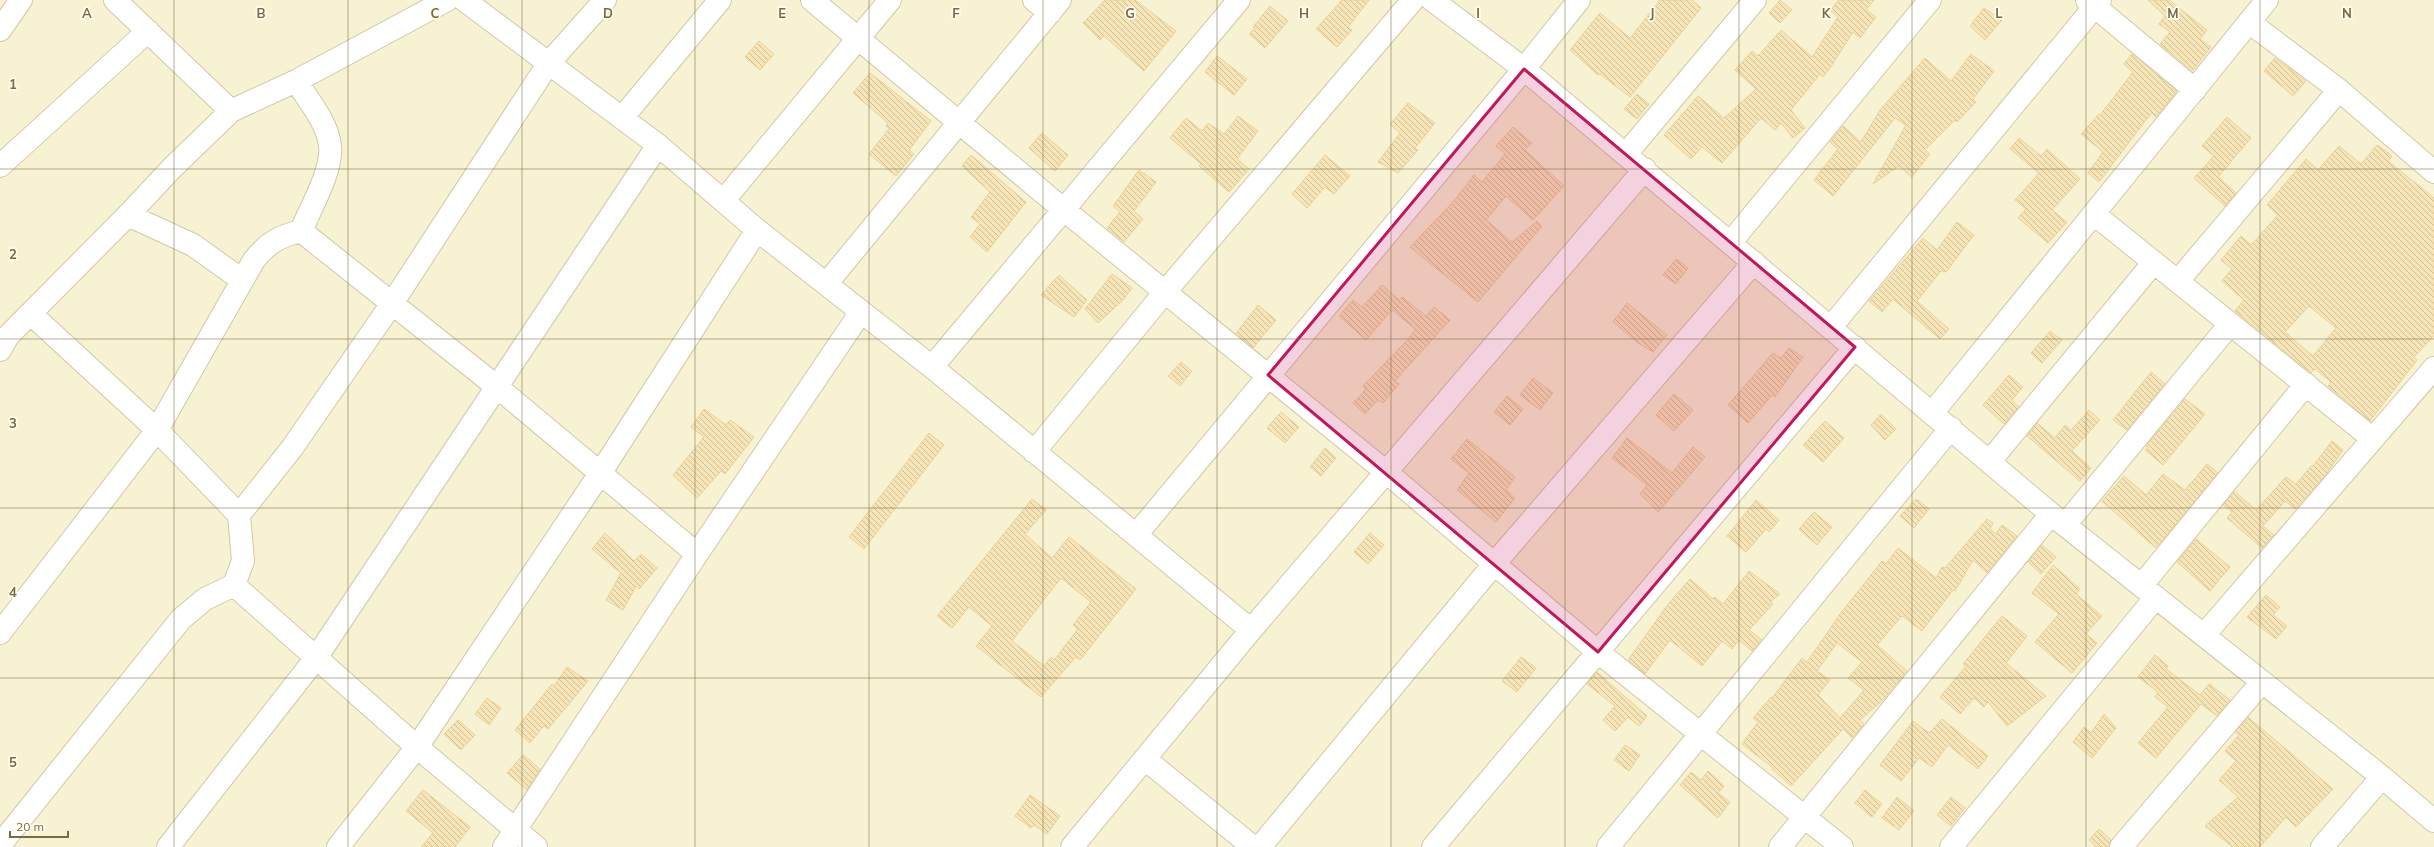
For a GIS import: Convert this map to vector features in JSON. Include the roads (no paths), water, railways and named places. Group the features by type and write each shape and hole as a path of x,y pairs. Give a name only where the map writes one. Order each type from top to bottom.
{"street":[{"path":"0,30 21,0"},
{"path":"115,0 231,111"},
{"path":"3,339 31,314 128,216 172,168 231,111 296,81 447,0"},
{"path":"464,0 548,64 658,144 757,230 827,283 932,367 1251,630"},
{"path":"239,515 292,448 393,302 548,64 605,0"},
{"path":"622,118 720,0"},
{"path":"812,0 961,122 1063,209 1385,471 1598,652 1842,847"},
{"path":"724,200 890,0"},
{"path":"932,367 1239,0"},
{"path":"1034,452 1165,292 1413,0"},
{"path":"1432,0 1524,69 1645,169 1933,412 2058,520 2382,776 2434,821"},
{"path":"1136,535 1524,69 1579,0"},
{"path":"1626,154 1755,0"},
{"path":"1730,242 1930,0"},
{"path":"1933,412 2267,0"},
{"path":"1831,327 2094,2 2195,90"},
{"path":"827,283 961,122 1048,4"},
{"path":"2249,22 2339,90 2434,172"},
{"path":"0,166 148,31"},
{"path":"296,81 326,130 331,147 328,165 300,231"},
{"path":"2178,281 2339,90"},
{"path":"168,847 316,658 658,144"},
{"path":"1072,847 1251,630 1385,471 1645,169"},
{"path":"2094,214 2373,439"},
{"path":"128,216 193,245 242,280"},
{"path":"338,847 417,747 601,472 757,230"},
{"path":"300,231 393,302 601,472 697,554"},
{"path":"0,633 157,430 242,280 265,247 279,236 300,231"},
{"path":"1260,847 1494,564 1754,262"},
{"path":"1990,461 2154,262"},
{"path":"510,839 697,554 862,312"},
{"path":"0,845 181,619 205,599 234,585 243,561 239,515 157,430 31,314"},
{"path":"1780,847 2058,520 2230,324"},
{"path":"1433,847 1855,347"},
{"path":"2204,636 2434,368"},
{"path":"1951,847 2149,591 2306,384"},
{"path":"1608,847 1951,428"},
{"path":"234,585 417,747 510,839 536,847"},
{"path":"2121,847 2262,682"},
{"path":"1145,759 1252,847"},
{"path":"2322,847 2382,776"}]}
